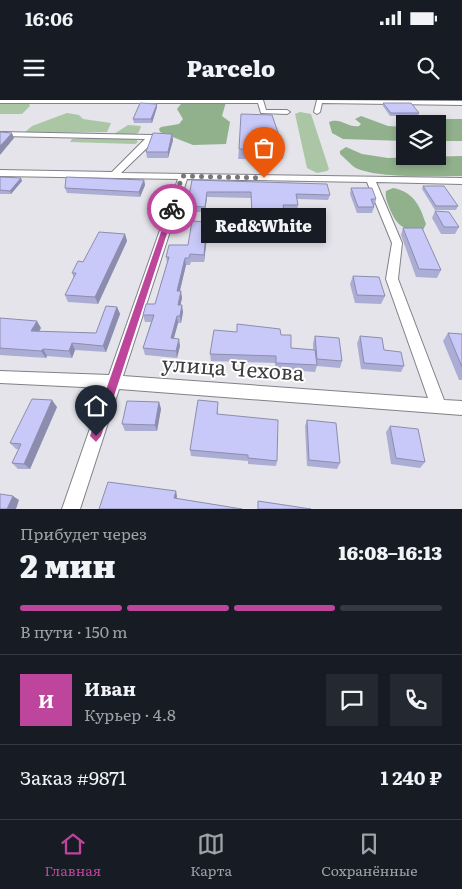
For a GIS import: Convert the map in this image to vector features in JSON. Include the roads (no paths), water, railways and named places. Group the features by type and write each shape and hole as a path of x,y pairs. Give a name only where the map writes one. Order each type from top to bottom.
{"street":[{"path":"0,101 261,101 264,112 287,112"},
{"path":"317,112 319,101 462,103"},
{"path":"0,134 149,138 149,141 114,175"},
{"path":"0,173 462,181"},
{"path":"71,509 182,176"},
{"path":"372,180 398,242 392,279 438,405"},
{"name":"улица Чехова","path":"0,377 114,382 462,408"}],"place":[{"name":"Red&White","path":"264,178"}]}
